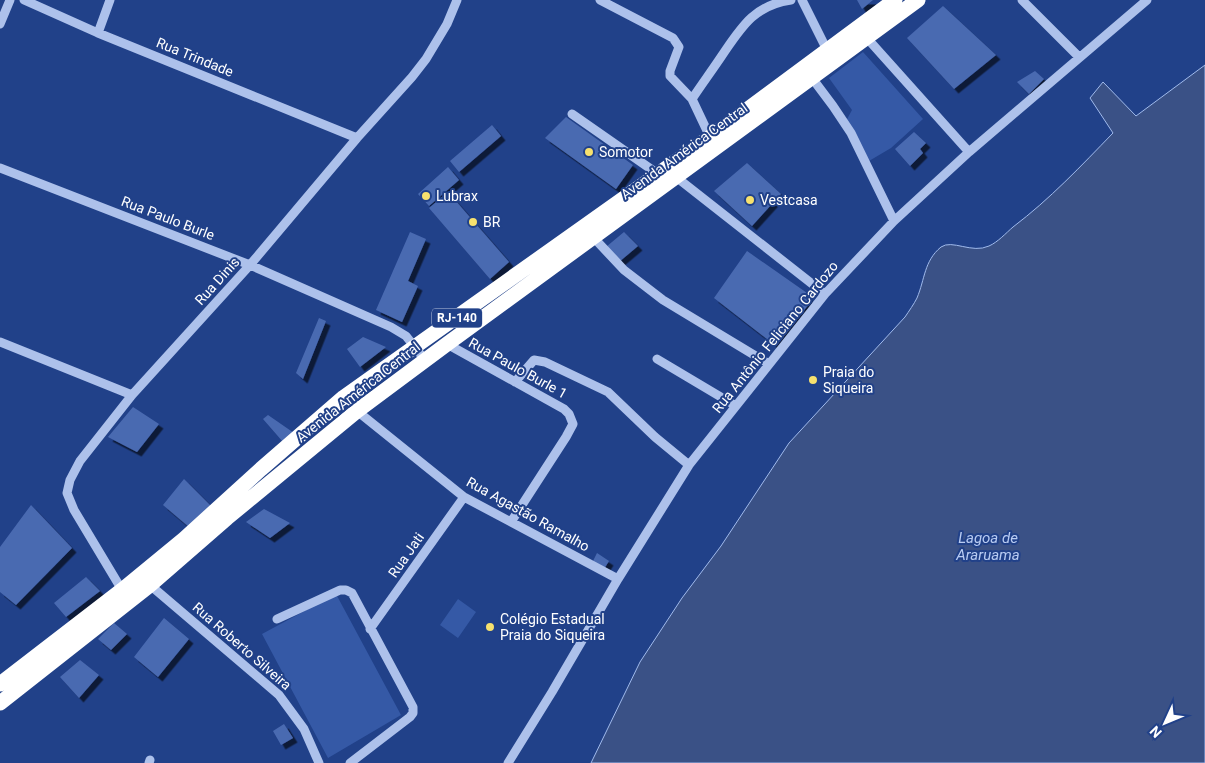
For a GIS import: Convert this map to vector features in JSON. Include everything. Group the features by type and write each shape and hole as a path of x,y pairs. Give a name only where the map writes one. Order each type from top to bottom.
{"highway":[{"name":"Avenida América Central","path":"0,703 40,662 184,539 260,469 344,398 710,137 895,0"},
{"name":"Avenida América Central","path":"0,684 40,662 150,585 227,518 357,412 425,360 918,0"}],"street":[{"path":"0,24 10,0"},
{"name":"Rua Trindade","path":"24,0 98,33 357,138"},
{"path":"98,33 110,0"},
{"name":"Rua Dinis","path":"122,590 74,510 67,493 70,480 80,461 132,394 250,265 357,138 412,78 447,24 457,0"},
{"path":"600,0 665,33 676,41 679,47 670,76 692,99 710,137"},
{"path":"692,99 744,23 757,12 776,1 791,0"},
{"path":"802,0 826,50"},
{"path":"1022,0 1079,57"},
{"name":"Rua Antônio Feliciano Cardozo","path":"508,763 618,579 689,465 825,294 894,221 969,152 1147,0"},
{"path":"866,37 969,152"},
{"path":"812,78 851,132 894,221"},
{"path":"572,114 658,174"},
{"name":"Rua Paulo Burle","path":"0,168 250,265 400,332 425,360"},
{"path":"676,177 825,294"},
{"path":"594,238 624,270 663,300 769,364"},
{"path":"0,342 132,394"},
{"name":"Rua Paulo Burle 1","path":"447,344 564,409 569,414 573,424 511,522"},
{"path":"657,359 736,406"},
{"path":"515,382 534,360 545,362 579,377 608,392 654,437 689,465"},
{"name":"Rua Agastão Ramalho","path":"357,412 464,496 618,579"},
{"name":"Rua Jati","path":"370,629 464,496"},
{"name":"Rua Roberto Silveira","path":"150,585 279,695 304,729 320,763"},
{"path":"277,618 340,590 352,593 413,707 413,713 410,718 350,763"}],"shaded area":[{"path":"863,52 923,119 891,148 869,161 846,121 852,110 829,78"},
{"path":"336,594 401,715 328,758 262,634"},
{"path":"458,599 476,612 458,638 440,625"}],"water":[{"name":"Lagoa de Araruama","path":"1205,65 1205,763 591,763 640,662 682,598 721,546 789,443 905,317 917,298 928,264 935,252 946,245 983,248 999,240 1040,205 1089,158 1113,133 1090,98 1103,82 1136,116"}],"building":[{"path":"857,0 873,0 862,9"},
{"path":"943,6 996,55 954,89 907,38"},
{"path":"1035,71 1044,79 1029,94 1017,82"},
{"name":"Somotor","path":"566,117 633,165 616,189 545,138"},
{"path":"492,125 501,136 459,172 450,161"},
{"path":"914,132 926,143 920,149 923,153 910,166 895,149"},
{"name":"Vestcasa","path":"747,163 781,194 752,226 714,191"},
{"path":"448,167 459,180 429,206 418,194"},
{"path":"448,192 509,262 490,279 429,208"},
{"path":"410,232 426,239 408,281 418,286 402,322 376,310"},
{"path":"624,232 638,246 619,262 606,247"},
{"path":"747,251 807,293 809,304 776,346 714,298"},
{"path":"319,318 326,321 303,379 296,373"},
{"path":"363,337 386,347 360,367 347,349"},
{"path":"133,407 159,424 137,452 108,437"},
{"path":"268,415 294,433 283,442 263,419"},
{"path":"184,479 212,507 189,527 163,505"},
{"path":"31,505 72,548 16,605 0,592 0,547"},
{"path":"264,509 290,523 270,538 246,522"},
{"path":"597,553 609,561 604,569 592,563"},
{"path":"86,577 100,591 66,617 54,603"},
{"path":"164,618 189,639 158,677 134,657"},
{"path":"114,623 127,634 111,650 98,639"},
{"path":"80,660 99,675 79,698 60,677"},
{"path":"284,724 293,738 281,745 273,731"}],"place":[{"name":"Somotor","path":"589,152"},
{"name":"Lubrax","path":"426,196"},
{"name":"Vestcasa","path":"750,200"},
{"name":"BR","path":"473,222"},
{"name":"Praia do Siqueira","path":"813,380"},
{"name":"Colégio Estadual Praia do Siqueira","path":"490,627"}]}
